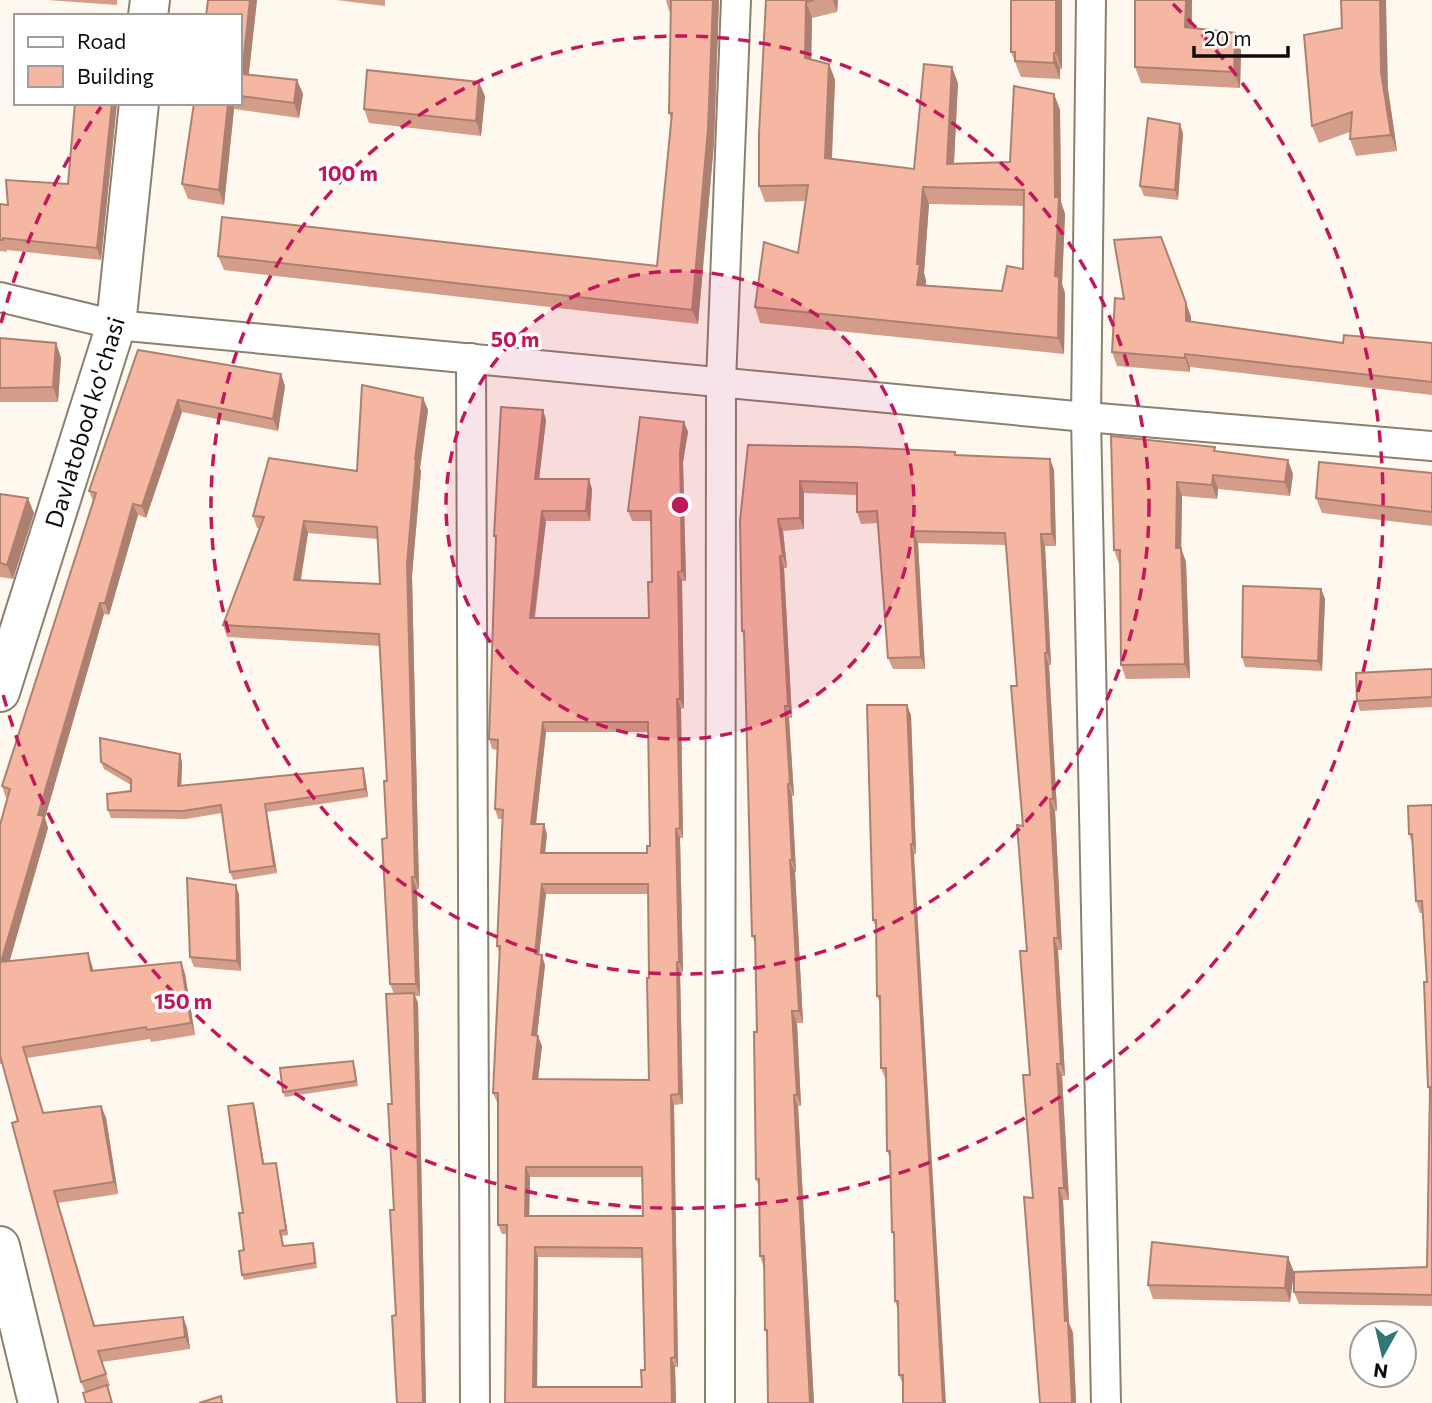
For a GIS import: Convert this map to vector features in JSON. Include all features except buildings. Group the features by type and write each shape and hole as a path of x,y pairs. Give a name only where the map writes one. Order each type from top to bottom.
{"street":[{"path":"720,1403 721,382 736,0"},
{"path":"1091,0 1086,416 1106,1403"},
{"name":"Davlatobod ko'chasi","path":"0,692 116,324 139,105"},
{"path":"0,297 116,324 1432,446"},
{"path":"471,358 475,1403"},
{"path":"0,1246 38,1403"}]}
